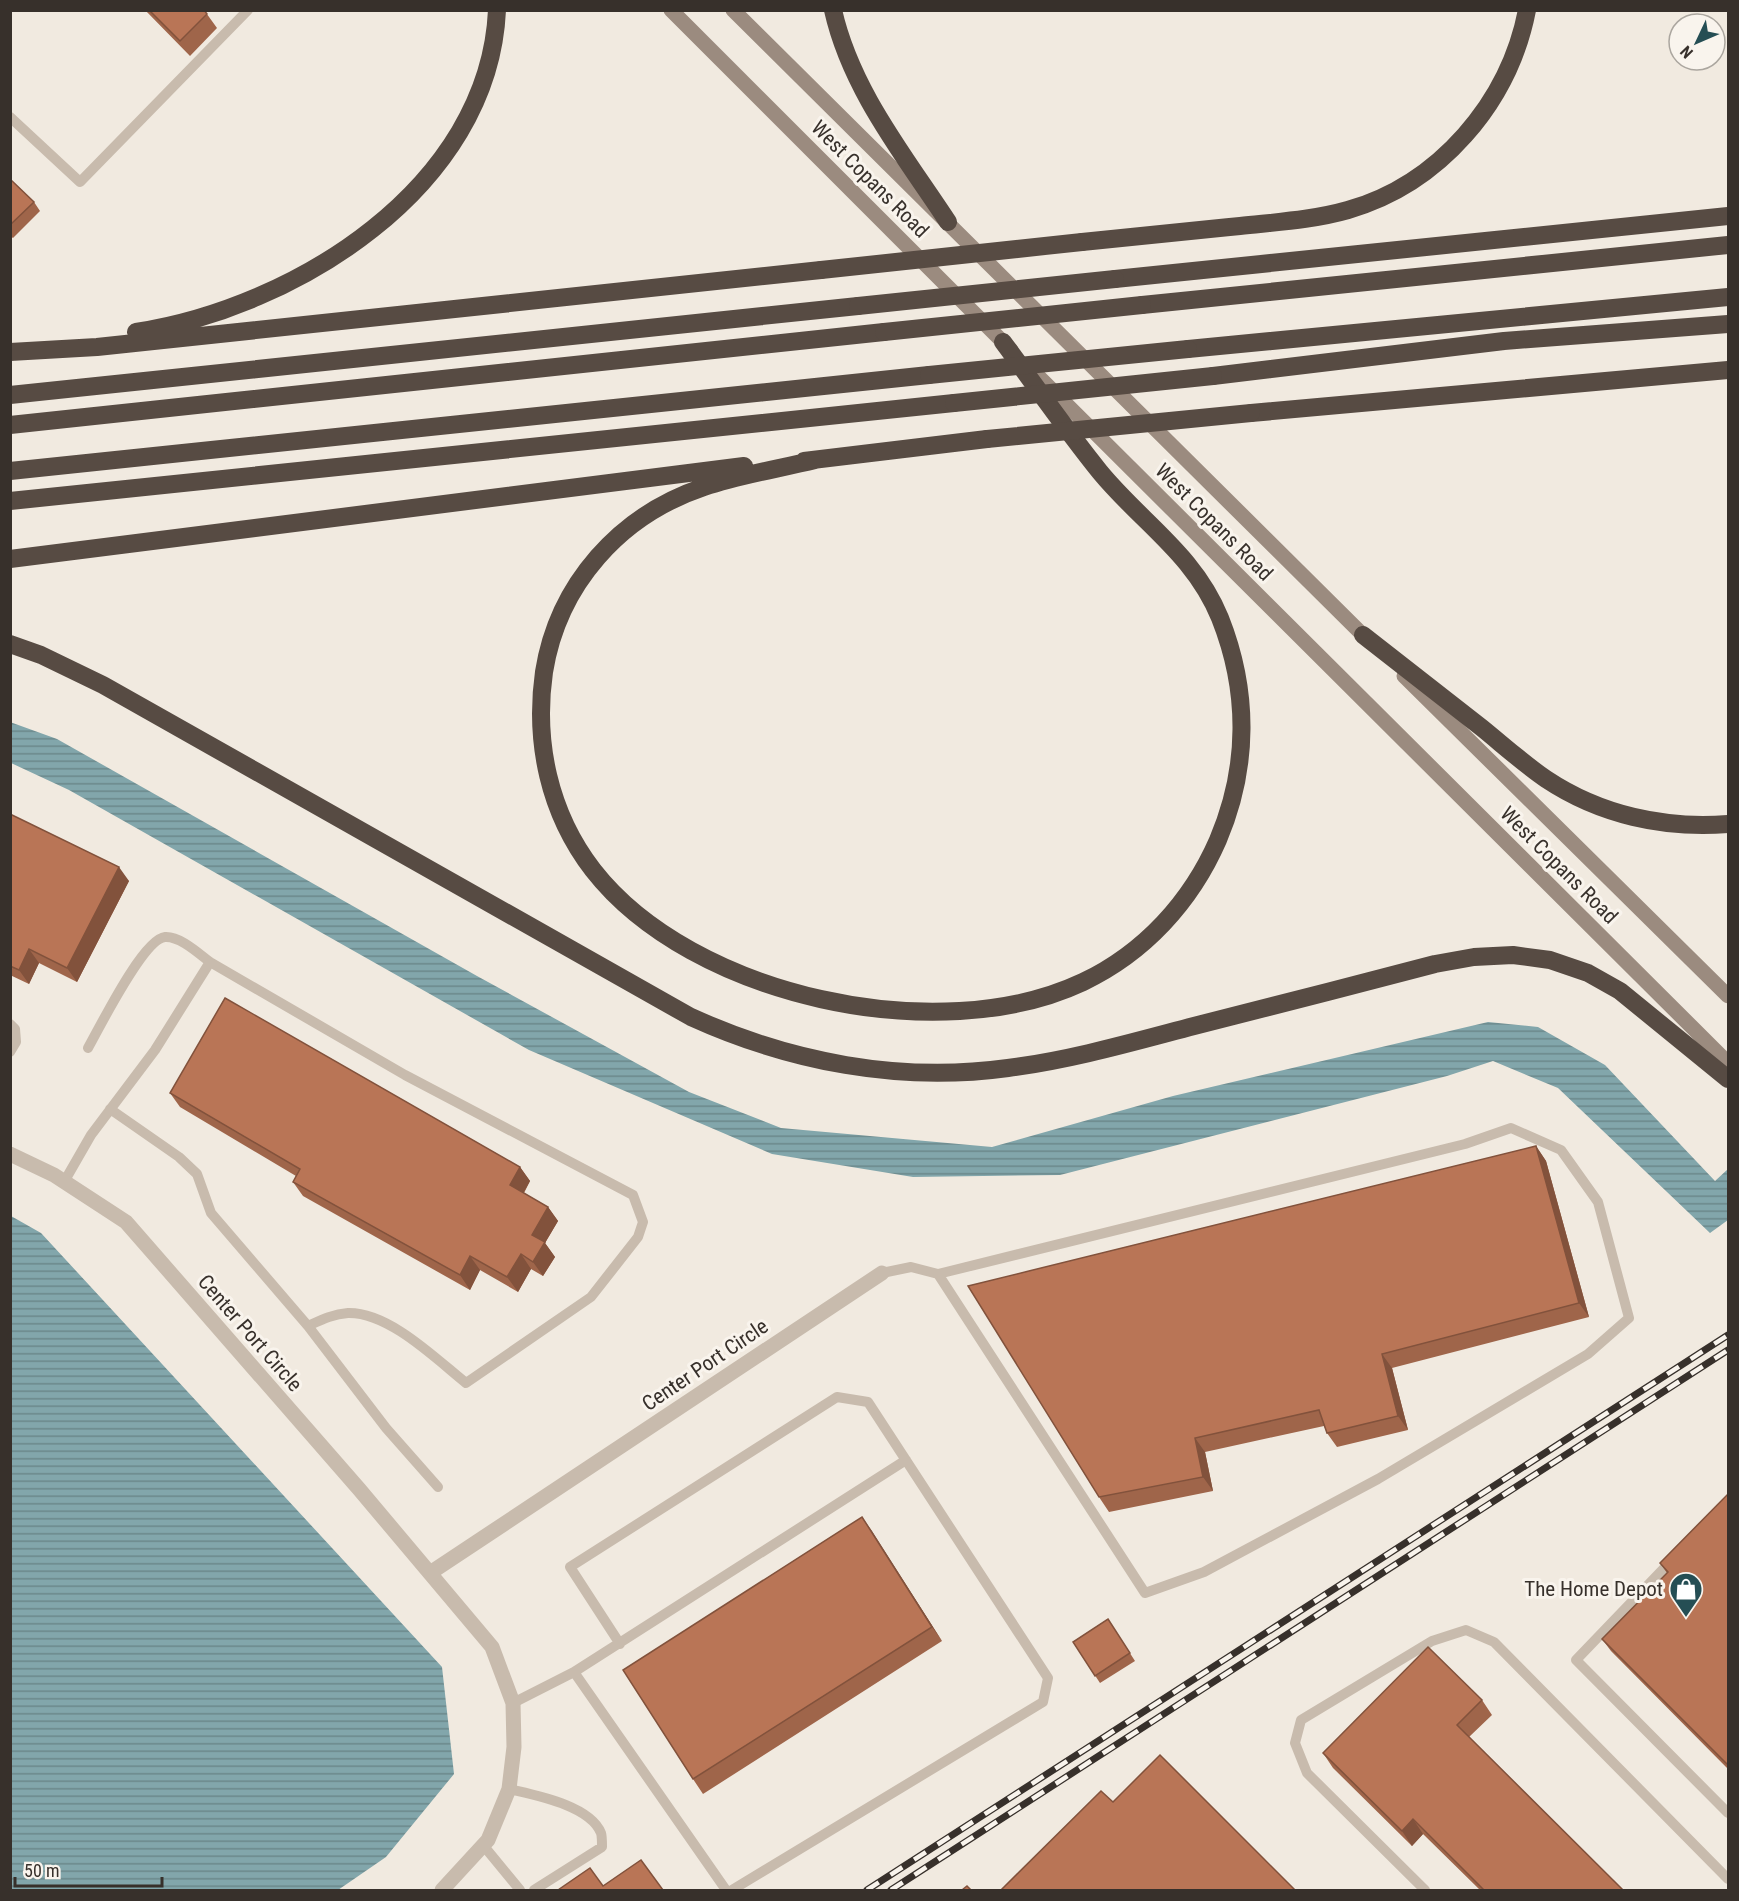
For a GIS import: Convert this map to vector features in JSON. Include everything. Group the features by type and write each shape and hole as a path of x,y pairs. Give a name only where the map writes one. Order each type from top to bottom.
{"highway":[{"path":"10,352 147,330 206,317 289,284 342,251 379,223 413,191 456,136 483,80 497,10"},
{"path":"834,10 847,55 867,98 948,222"},
{"path":"10,352 97,347 1304,219 1348,210 1389,194 1443,157 1484,112 1514,56 1527,10"},
{"path":"10,395 1728,216"},
{"path":"10,425 1142,305 1728,246"},
{"path":"10,471 929,375 1728,297"},
{"path":"10,501 1213,376 1504,341 1728,324"},
{"path":"815,459 713,484 658,507 610,544 585,571 574,588 552,639 540,706 540,728 547,774 571,837 607,886 660,929 724,966 809,997 893,1011 984,1010 1037,999 1106,970 1145,941 1178,908 1214,849 1238,781 1243,736 1236,664 1219,615 1195,572 1182,555 1102,475 1003,342"},
{"path":"10,559 987,439 1251,412 1728,370"},
{"path":"1657,377 1728,383"},
{"path":"1363,635 1534,770 1579,798 1644,820 1683,825 1728,824"},
{"path":"10,644 41,655 103,685 691,1017 749,1041 810,1058 907,1071 942,1073 1008,1068 1099,1050 1435,964 1474,957 1513,955 1550,960 1605,982 1728,1079"}],"main road":[{"name":"West Copans Road","path":"671,10 1728,1063"},
{"name":"West Copans Road","path":"733,10 1728,996"}],"street":[{"name":"Center Port Circle","path":"10,1154 64,1182 126,1222 492,1647 513,1703 514,1747 509,1788 488,1839 442,1890"},
{"name":"Center Port Circle","path":"430,1573 882,1273"}],"lane":[{"path":"10,117 80,182 248,10"},
{"path":"88,1048 142,956 157,940 166,937 186,945 210,962 405,1075 633,1195 643,1222 638,1236 591,1297 466,1383 410,1338 383,1322 349,1313 329,1317 308,1326"},
{"path":"64,1182 91,1135 155,1050 210,962"},
{"path":"10,1024 15,1029 16,1042 10,1052"},
{"path":"110,1109 179,1157 196,1174 212,1213 308,1326 386,1428 438,1486"},
{"path":"882,1273 911,1267 938,1274 1465,1144 1511,1128 1561,1150 1598,1202 1629,1318 1588,1354 1378,1479 1204,1572 1145,1593 938,1274"},
{"path":"621,1644 570,1567 837,1397 868,1402 1048,1678 1043,1702 732,1890"},
{"path":"513,1703 574,1672 621,1644 906,1460"},
{"path":"1680,1552 1576,1660 1728,1813"},
{"path":"1425,1890 1307,1773 1295,1743 1301,1720 1432,1641 1466,1630 1494,1642 1728,1879"},
{"path":"574,1672 726,1890"},
{"path":"509,1788 566,1806 585,1815 601,1832 603,1847 534,1890"},
{"path":"483,1845 520,1890"}],"water":[{"path":"10,722 57,739 477,976 689,1092 781,1128 992,1147 1173,1096 1488,1022 1538,1027 1605,1065 1715,1181 1728,1169 1728,1220 1710,1233 1558,1088 1493,1061 1447,1076 1060,1175 913,1177 772,1154 529,1050 69,790 11,763"},
{"path":"11,1216 41,1233 442,1667 454,1774 386,1857 338,1890 11,1890"}],"building":[{"path":"149,10 204,10 207,14 180,41"},
{"path":"10,179 34,202 10,225"},
{"path":"10,814 119,867 67,968 29,949 19,970 10,966"},
{"path":"225,998 520,1167 510,1185 548,1207 532,1235 545,1242 533,1262 521,1254 507,1277 470,1256 460,1275 293,1182 300,1169 170,1093"},
{"path":"1536,1146 1579,1303 1382,1354 1398,1416 1327,1433 1319,1410 1195,1438 1203,1477 1099,1497 968,1286"},
{"name":"The Home Depot","path":"1728,1494 1728,1765 1602,1639 1668,1572 1660,1563"},
{"path":"862,1517 932,1627 693,1779 623,1670"},
{"path":"1108,1619 1130,1653 1095,1676 1073,1642"},
{"path":"1428,1647 1482,1700 1457,1725 1623,1890 1484,1890 1413,1819 1402,1831 1323,1753"},
{"path":"1160,1755 1295,1890 1001,1890 1101,1791 1113,1802"},
{"path":"641,1860 663,1890 558,1890 590,1868 603,1886"}],"railway":[{"path":"867,1890 1728,1335"},
{"path":"891,1890 1728,1350"}],"place":[{"name":"The Home Depot","path":"1686,1618"}]}
